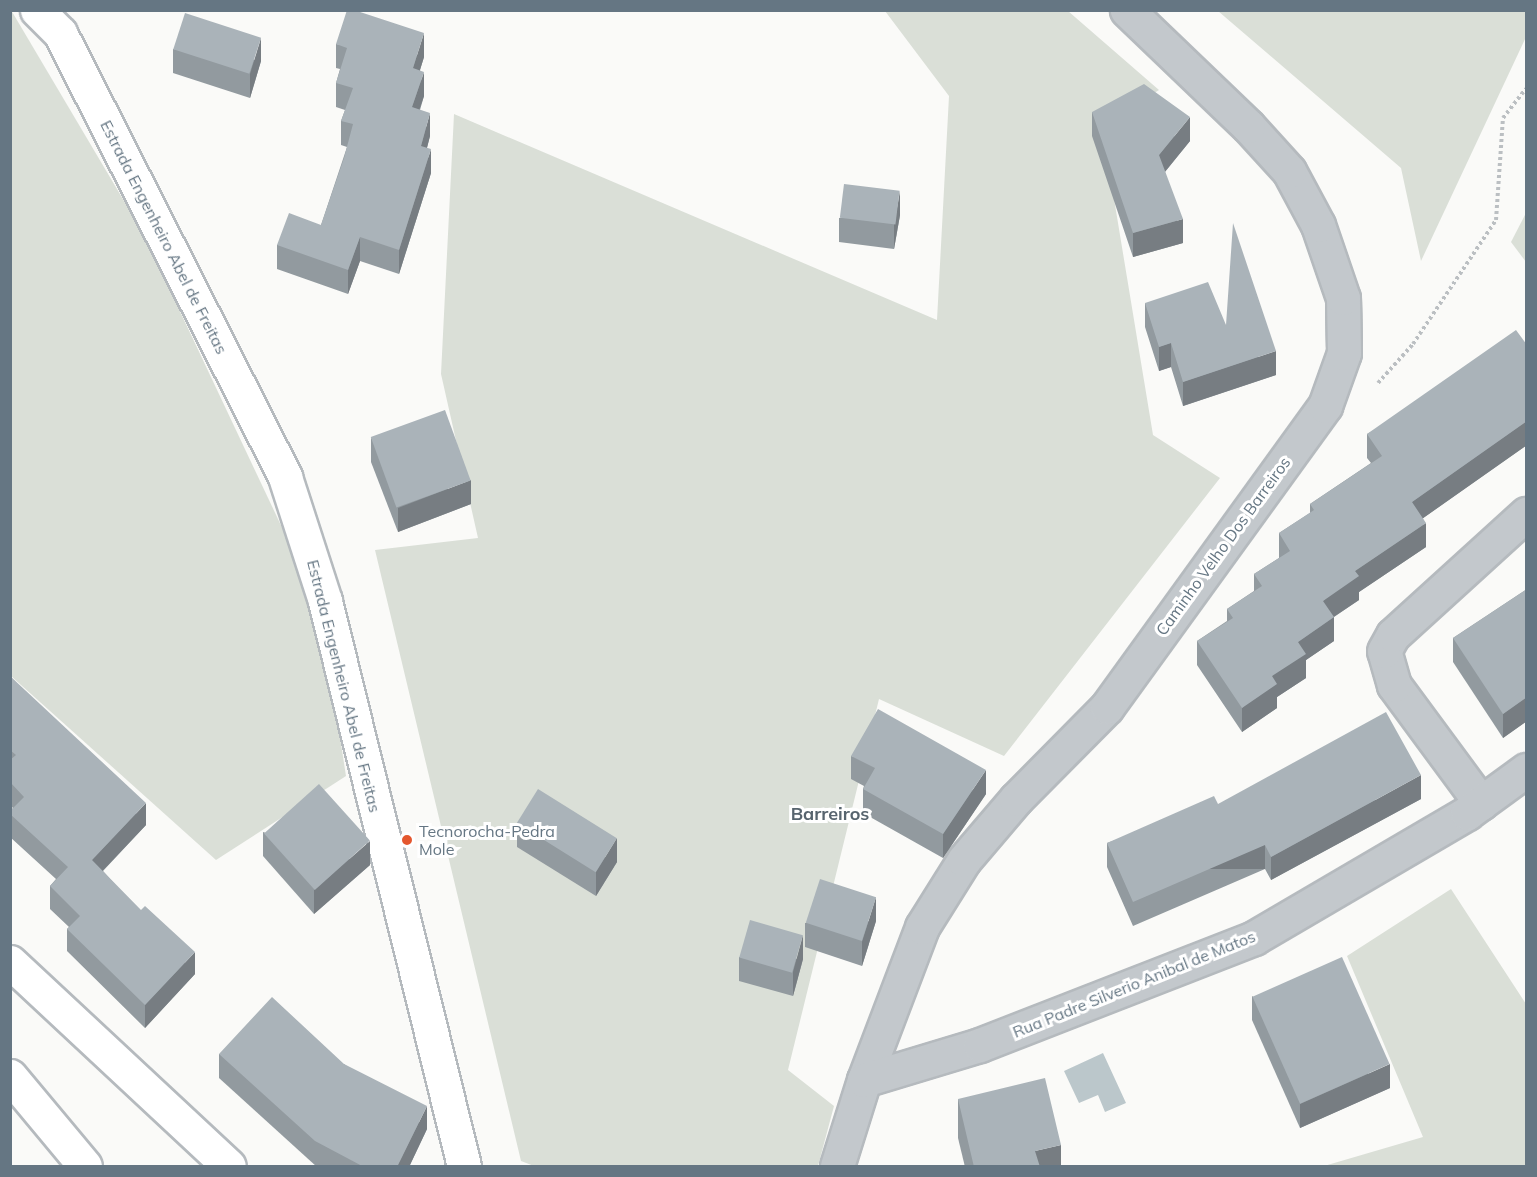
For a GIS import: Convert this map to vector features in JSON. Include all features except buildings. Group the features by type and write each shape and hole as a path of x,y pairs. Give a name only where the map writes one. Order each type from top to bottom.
{"main road":[{"name":"Estrada Engenheiro Abel de Freitas","path":"37,10 60,33 285,477 325,601 464,1167"},
{"path":"10,962 229,1167"},
{"path":"10,1076 85,1167"}],"street":[{"name":"Caminho Velho Dos Barreiros","path":"864,1080 922,927 964,860 1016,800 1107,707 1325,405 1344,354 1343,298 1318,225 1282,164 1127,10"},
{"path":"1481,803 1394,685 1384,651 1393,635 1527,514"},
{"name":"Rua Padre Silverio Anibal de Matos","path":"864,1080 980,1045 1254,938 1481,803 1527,770"},
{"path":"837,1167 864,1080"}],"path":[{"path":"1325,405 1376,385 1413,344 1496,220 1503,118 1527,89"}],"shaded area":[{"path":"11,10 143,233 320,608 346,776 216,860 11,676"},
{"path":"885,11 1068,11 1159,90 1102,126 1153,435 1220,478 1004,756 879,699 788,1070 834,1106 818,1166 534,1166 521,1161 375,550 478,538 441,374 454,114 937,320 949,96"},
{"path":"1218,11 1526,11 1526,37 1421,261 1401,168"},
{"path":"1526,213 1526,262 1511,242"},
{"path":"1451,889 1526,1004 1526,1166 1324,1166 1423,1137 1347,956"},
{"path":"1103,1053 1126,1103 1105,1112 1098,1095 1079,1103 1064,1071"}],"place":[{"name":"Tecnorocha-Pedra Mole","path":"407,840"}],"district":[{"name":"Barreiros","path":"830,814"}]}
